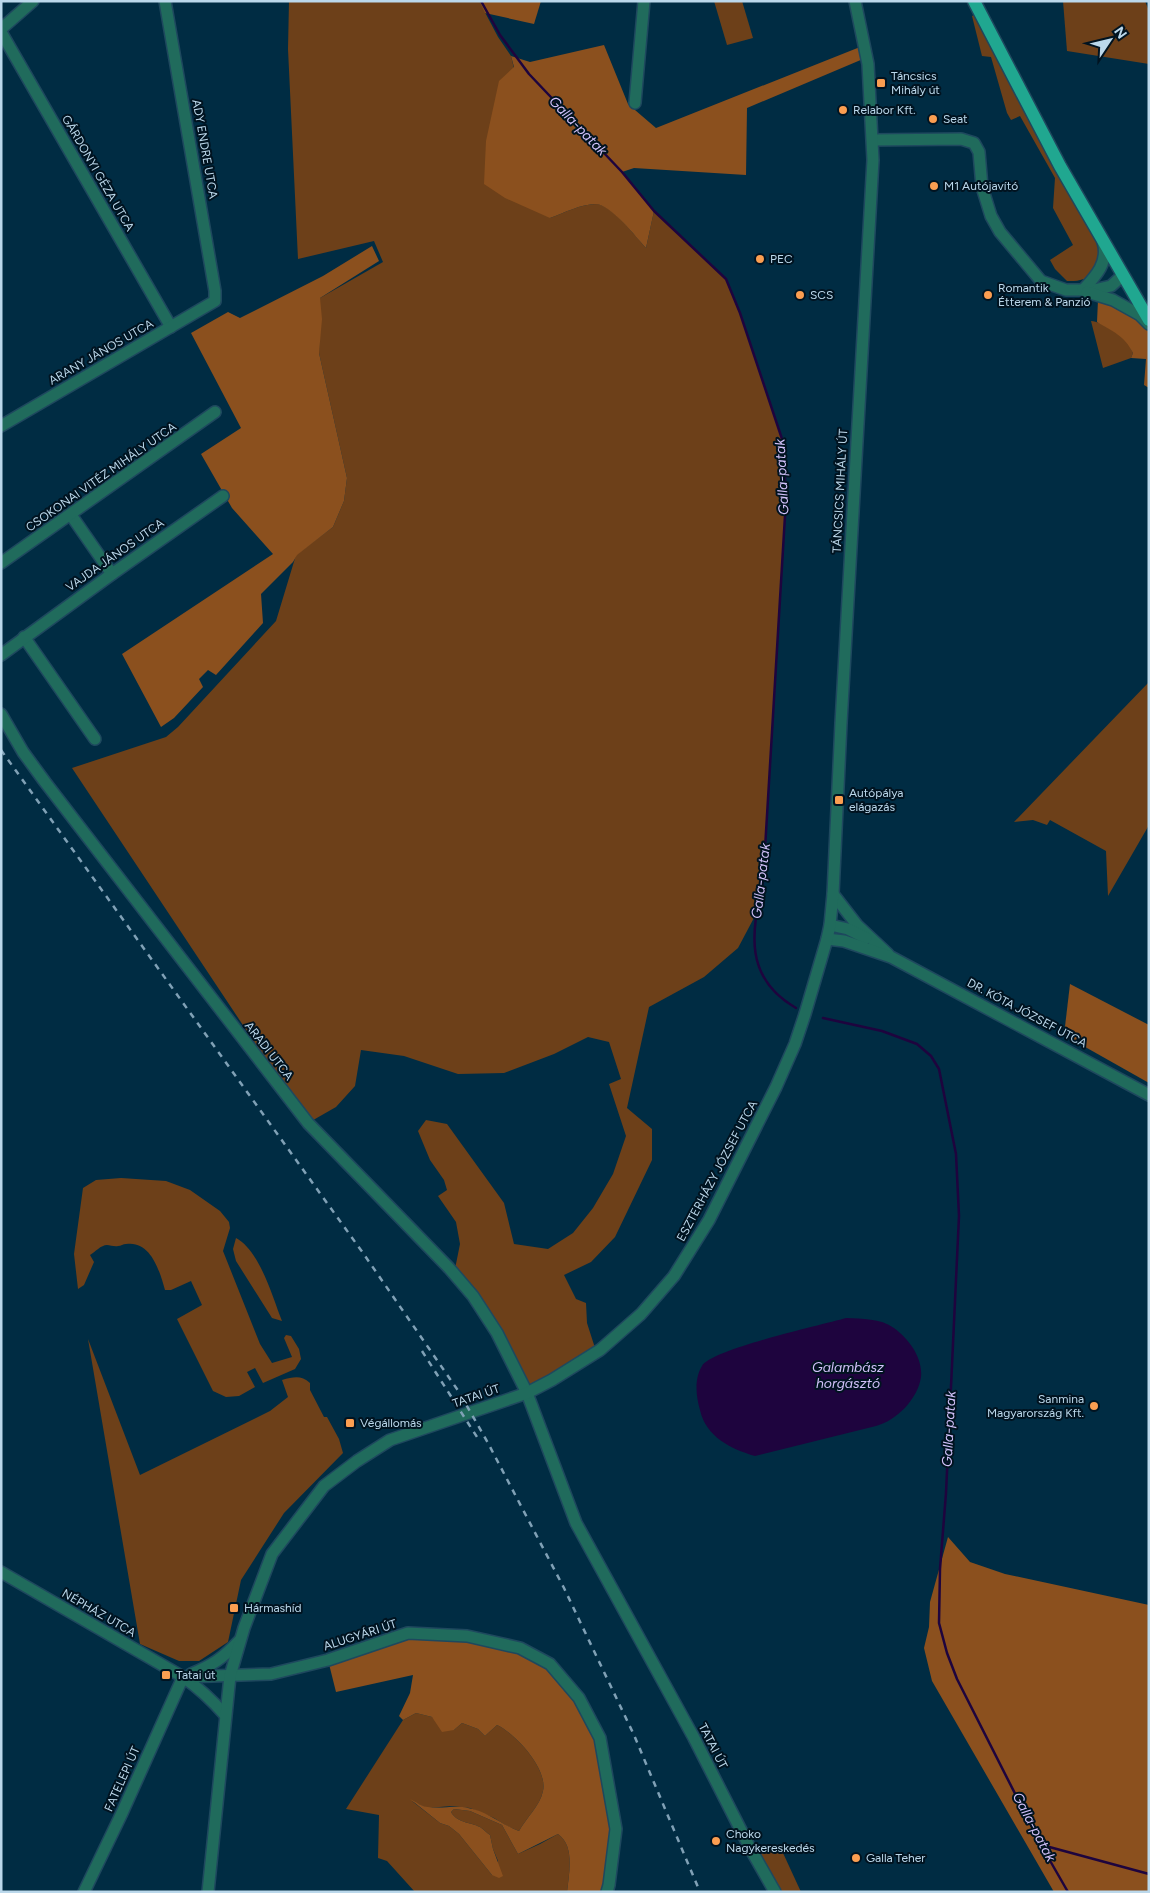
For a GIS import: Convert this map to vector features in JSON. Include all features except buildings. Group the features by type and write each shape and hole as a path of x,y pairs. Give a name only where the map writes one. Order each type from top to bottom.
{"main road":[{"path":"974,1 1060,166 1149,320"}],"street":[{"path":"1,30 33,1"},
{"name":"ADY ENDRE UTCA","path":"166,1 215,291 215,301"},
{"path":"635,103 644,1"},
{"name":"TÁNCSICS MIHÁLY ÚT","path":"830,925 873,140 868,64 855,1"},
{"name":"GÁRDONYI GÉZA UTCA","path":"1,30 171,327"},
{"path":"873,140 961,139 974,142 978,148 982,188 990,216 1000,232 1041,281 1066,290 1083,290 1092,295 1113,300 1140,315 1149,324"},
{"path":"1083,290 1101,270 1106,252 1102,238"},
{"path":"1083,290 1099,279 1113,275 1122,276"},
{"name":"ARANY JÁNOS UTCA","path":"2,424 215,301"},
{"name":"CSOKONAI VITÉZ MIHÁLY UTCA","path":"1,563 216,412"},
{"name":"VAJDA JÁNOS UTCA","path":"1,654 223,496"},
{"path":"71,515 112,574"},
{"path":"24,637 95,739"},
{"name":"ARADI UTCA","path":"1,714 23,752 44,782 308,1123 449,1268 473,1296 497,1333 527,1393"},
{"name":"DR. KÓTA JÓZSEF UTCA","path":"833,894 857,925 891,957"},
{"name":"DR. KÓTA JÓZSEF UTCA","path":"830,925 848,929 876,944"},
{"name":"ESZTERHÁZY JÓZSEF UTCA","path":"527,1393 578,1365 609,1342 641,1314 674,1276 709,1220 776,1087 795,1044 807,1009 830,925"},
{"name":"DR. KÓTA JÓZSEF UTCA","path":"827,940 844,941 891,957 1149,1095"},
{"name":"TATAI ÚT","path":"208,1892 225,1732 224,1715 230,1676 272,1554 324,1486 357,1461 390,1440 527,1393 576,1523 694,1738 750,1848 775,1892"},
{"name":"NÉPHÁZ UTCA","path":"1,1572 183,1677 205,1693 224,1715"},
{"name":"ALUGYÁRI ÚT","path":"230,1676 271,1674 306,1666 408,1633 466,1636 520,1648 550,1664 579,1698 600,1738 616,1829 607,1892"},
{"path":"183,1677 212,1666 241,1640"},
{"path":"183,1677 230,1676"},
{"name":"FATELEPI ÚT","path":"84,1892 183,1677"}],"shaded area":[{"path":"289,1 479,1 498,37 511,56 550,218 584,205 602,205 616,215 646,248 654,211 726,279 740,313 783,442 786,499 763,882 756,914 738,948 704,977 649,1007 627,1108 652,1129 652,1160 615,1237 591,1262 564,1275 576,1299 586,1303 587,1323 595,1348 527,1393 497,1333 454,1274 460,1244 456,1222 438,1196 447,1190 444,1180 430,1160 418,1131 426,1120 447,1124 504,1203 514,1244 548,1249 573,1233 593,1208 613,1174 626,1136 609,1084 621,1079 609,1042 588,1037 554,1054 504,1073 458,1074 404,1056 361,1050 355,1086 336,1107 308,1123 72,768 166,737 178,727 276,621 296,555 333,527 344,501 347,478 319,353 320,298 383,262 374,241 298,259 288,49"},
{"path":"479,1 541,1 534,24 485,13"},
{"path":"714,1 742,1 753,38 727,45"},
{"path":"1063,1 1145,1 1149,11 1149,64 1067,51"},
{"path":"977,13 1102,251 1094,270 1082,280 1067,281 1055,269 1050,260 1073,245 1053,208 1055,178 1020,116 1011,120 1007,113 991,57 982,56 972,16"},
{"path":"604,45 628,104 656,128 860,47 863,59 747,108 746,175 634,168 622,172 654,211 646,248 616,215 602,206 596,204 584,205 550,218 505,198 484,184 486,141 499,81 514,67 511,56 530,62"},
{"path":"372,246 379,261 320,298 322,319 319,353 347,478 344,501 333,527 297,555 293,562 261,594 263,623 216,675 208,670 199,679 203,687 174,718 161,727 122,654 273,554 232,508 201,454 241,428 191,333 228,312 240,318 323,276"},
{"path":"1098,300 1140,318 1149,329 1149,388 1144,385 1146,359 1131,358 1133,353 1126,342 1118,334 1097,322"},
{"path":"1091,321 1115,331 1124,338 1133,353 1131,358 1103,368"},
{"path":"1149,682 1149,825 1108,896 1106,851 1050,820 1047,825 1033,820 1014,822"},
{"path":"1070,984 1149,1025 1149,1083 1064,1035"},
{"path":"121,1178 166,1181 190,1190 220,1211 229,1222 230,1228 223,1251 260,1344 272,1363 292,1357 284,1338 286,1335 291,1336 299,1349 301,1359 295,1369 263,1383 255,1368 247,1372 255,1387 239,1396 226,1397 213,1391 177,1319 202,1305 191,1281 171,1290 165,1290 153,1259 142,1247 135,1244 105,1245 100,1247 90,1255 94,1262 84,1285 78,1289 74,1254 83,1188 96,1180"},
{"path":"236,1238 252,1253 258,1263 282,1321 272,1318 236,1261 233,1249"},
{"path":"88,1339 140,1475 270,1411 288,1397 282,1380 290,1378 297,1377 310,1383 310,1390 324,1417 327,1417 339,1439 343,1453 284,1513 241,1580 228,1642 199,1661 179,1661 140,1644"},
{"path":"948,1537 970,1562 1005,1574 1149,1605 1149,1892 1054,1892 932,1681 924,1648 929,1627 930,1602"},
{"path":"408,1633 520,1648 550,1664 600,1738 616,1829 607,1892 567,1892 570,1868 569,1853 567,1845 558,1834 518,1854 502,1825 470,1811 454,1809 451,1812 454,1816 464,1822 480,1827 490,1835 503,1876 499,1878 492,1875 459,1834 449,1826 440,1823 410,1799 426,1807 463,1807 475,1810 519,1831 539,1802 543,1791 543,1782 541,1773 529,1753 513,1736 497,1725 485,1736 478,1729 462,1723 454,1730 442,1732 432,1717 416,1713 403,1720 399,1716 410,1693 413,1675 336,1692 328,1660"},
{"path":"416,1713 432,1717 454,1730 462,1723 478,1729 485,1736 497,1725 513,1736 529,1753 541,1773 543,1791 536,1807 519,1831 470,1808 452,1806 427,1808 412,1801 440,1823 449,1826 459,1834 492,1875 498,1861 490,1835 480,1827 464,1822 454,1816 451,1812 454,1809 470,1811 502,1825 518,1854 558,1834 567,1845 569,1853 570,1868 567,1892 415,1892 387,1861 378,1858 379,1815 346,1809 403,1720"},
{"path":"750,1848 783,1853 801,1892 770,1892"}],"water":[{"name":"Galambász horgásztó","path":"846,1318 883,1322 894,1328 910,1343 914,1350 921,1370 919,1385 911,1401 898,1414 876,1426 755,1456 737,1450 714,1435 708,1428 700,1410 696,1388 699,1371 710,1359 746,1345"}],"waterway":[{"name":"Galla-patak","path":"481,1 500,35 529,74 622,172 654,211 726,279 740,313 783,442 786,499 763,882 754,936 760,968 767,983 779,996 796,1008"},
{"name":"Galla-patak","path":"823,1018 882,1031 917,1044 931,1056 939,1069 956,1154 959,1216 946,1493 940,1569 939,1623 947,1653 957,1679 1041,1845 1068,1892"},
{"path":"1042,1845 1149,1874"}],"railway":[{"path":"1,750 363,1253 459,1392 564,1588 634,1735 700,1892"},
{"path":"422,1351 477,1437"}],"place":[{"name":"Táncsics Mihály út","path":"881,83"},
{"name":"Relabor Kft.","path":"843,110"},
{"name":"Seat","path":"933,119"},
{"name":"M1 Autójavító","path":"934,186"},
{"name":"PEC","path":"760,259"},
{"name":"SCS","path":"800,295"},
{"name":"Romantik Étterem & Panzió","path":"988,295"},
{"name":"Autópálya elágazás","path":"839,800"},
{"name":"Sanmina Magyarország Kft.","path":"1094,1406"},
{"name":"Végállomás","path":"350,1423"},
{"name":"Hármashíd","path":"234,1608"},
{"name":"Tatai út","path":"166,1675"},
{"name":"Choko Nagykereskedés","path":"716,1841"},
{"name":"Galla Teher","path":"856,1858"}]}
